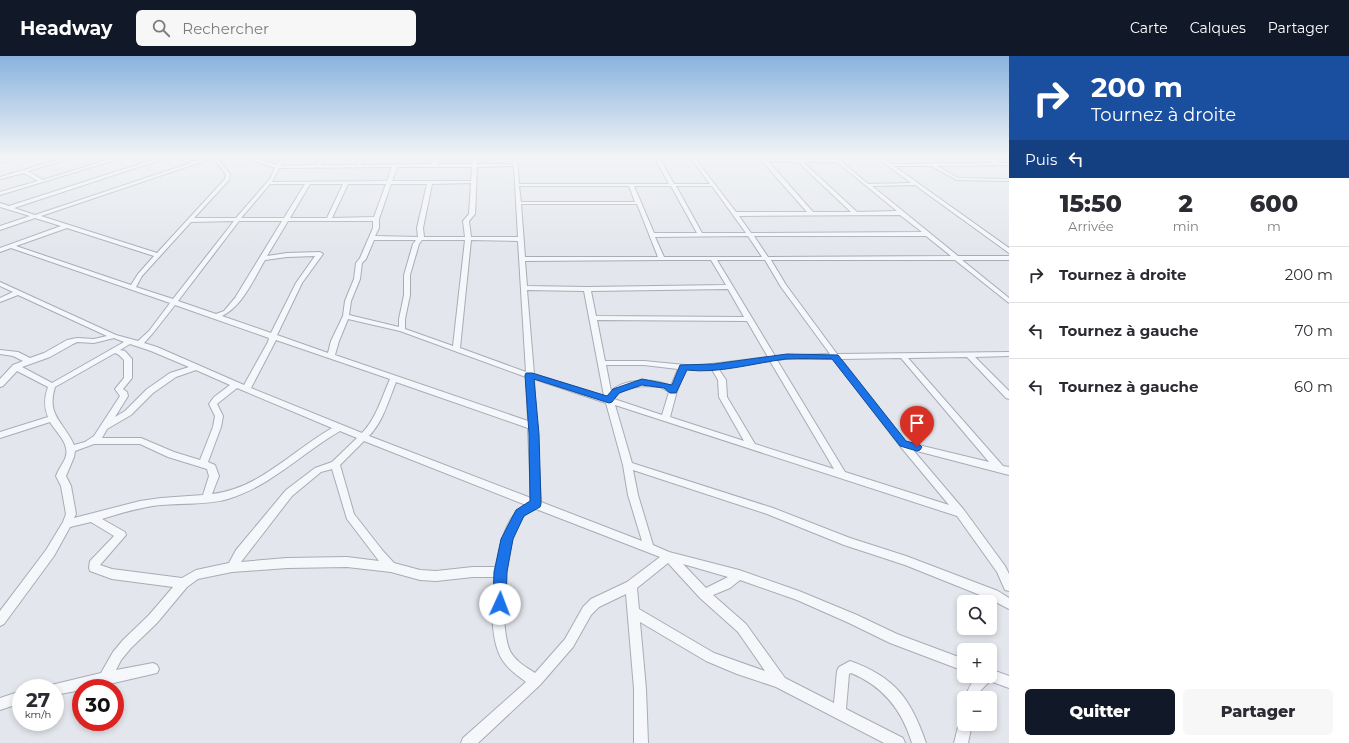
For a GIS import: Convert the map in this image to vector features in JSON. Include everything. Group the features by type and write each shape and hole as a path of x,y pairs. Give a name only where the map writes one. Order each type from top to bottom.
{"street":[{"path":"0,194 19,188"},
{"path":"9,208 71,188"},
{"path":"0,228 119,188"},
{"path":"132,288 140,275 219,188"},
{"path":"139,344 151,332 238,219 264,188"},
{"path":"216,317 226,312 238,299 305,188"},
{"path":"330,219 344,188"},
{"path":"331,356 335,341 346,316 348,301 357,279 359,263 363,259 376,228 376,219 387,188"},
{"path":"402,330 402,319 407,295 407,275 416,244 421,238 420,228 429,188"},
{"path":"456,350 468,238 466,221 472,214 473,188"},
{"path":"517,188 525,288 536,504"},
{"path":"632,188 662,259"},
{"path":"674,188 700,234"},
{"path":"714,188 735,214 767,259 786,290 835,356 903,444 961,513 998,564 1009,586"},
{"path":"789,188 811,213"},
{"path":"829,188 855,213"},
{"path":"870,188 1009,301"},
{"path":"922,188 1009,251"},
{"path":"519,203 639,203"},
{"path":"0,205 158,255"},
{"path":"735,214 901,213"},
{"path":"190,220 376,219"},
{"path":"0,250 67,226"},
{"path":"652,235 926,234"},
{"path":"372,238 521,239"},
{"path":"11,246 533,426"},
{"path":"246,389 272,342 273,337 303,277 310,265 320,254 287,255 262,258"},
{"path":"522,259 1009,258"},
{"path":"713,259 842,475"},
{"path":"0,284 114,336 139,344 363,437 536,504 583,524 669,556 739,575 799,596 853,619 894,639 957,662"},
{"path":"525,288 587,289 730,287"},
{"path":"587,289 609,400 628,465 633,495 649,548"},
{"path":"0,300 19,292"},
{"path":"346,316 402,330 529,375 961,513"},
{"path":"593,318 749,319"},
{"path":"0,384 16,368 73,341 94,341 114,336"},
{"path":"0,620 50,553 67,524 71,514 66,486 61,476 72,449 69,442 52,420 48,409 52,386 130,341"},
{"path":"94,441 106,426 124,396 120,389 128,378 128,358 122,353 114,350"},
{"path":"0,358 4,352 23,356 30,361"},
{"path":"602,364 644,363 695,368 714,367 772,358 1009,354"},
{"path":"969,355 1009,396"},
{"path":"903,356 1000,469"},
{"path":"106,426 128,413 150,391 173,375 196,367"},
{"path":"665,419 673,391 681,375 683,367"},
{"path":"714,367 722,380 723,397 752,446"},
{"path":"16,368 52,386"},
{"path":"232,567 240,553 289,493 318,470 335,464 370,430 376,420 394,378"},
{"path":"609,400 616,391 642,382 667,386 673,391"},
{"path":"202,463 217,427 219,416 213,404 217,399 236,385"},
{"path":"0,435 52,420"},
{"path":"67,524 150,503 220,498 252,486 305,451 316,441 340,427"},
{"path":"72,449 94,441 141,441 171,455 202,463 212,467 214,476 206,499"},
{"path":"903,444 1009,472"},
{"path":"335,464 350,516 379,554 391,567"},
{"path":"628,465 770,511 848,542 906,560 988,592 1009,604"},
{"path":"536,504 524,510 517,517 507,539 500,572 499,620 504,652 512,663 536,680"},
{"path":"92,518 121,535 94,564 94,568 112,574 183,583"},
{"path":"468,743 536,680 568,643 587,611 595,603 631,586 669,556"},
{"path":"669,556 704,594 742,628 782,683"},
{"path":"105,679 117,656 153,619 183,583 196,575 232,567 326,562 391,567 420,575 436,576 473,572 500,572"},
{"path":"704,594 726,584 739,575"},
{"path":"631,586 643,742"},
{"path":"633,612 710,657 782,683 898,743"},
{"path":"839,713 843,671 850,668 862,671 875,678 893,692 911,721 919,743"},
{"path":"105,679 153,669"},
{"path":"997,678 1009,682"},
{"path":"0,704 12,700"},
{"path":"960,743 963,731"}],"route":[{"path":"500,604 500,572 507,539 520,513 536,504 534,434 529,375 609,400 616,391 642,382 667,386 673,391 681,375 683,367 714,367 739,362 787,357 835,356 903,444 917,447"}]}
